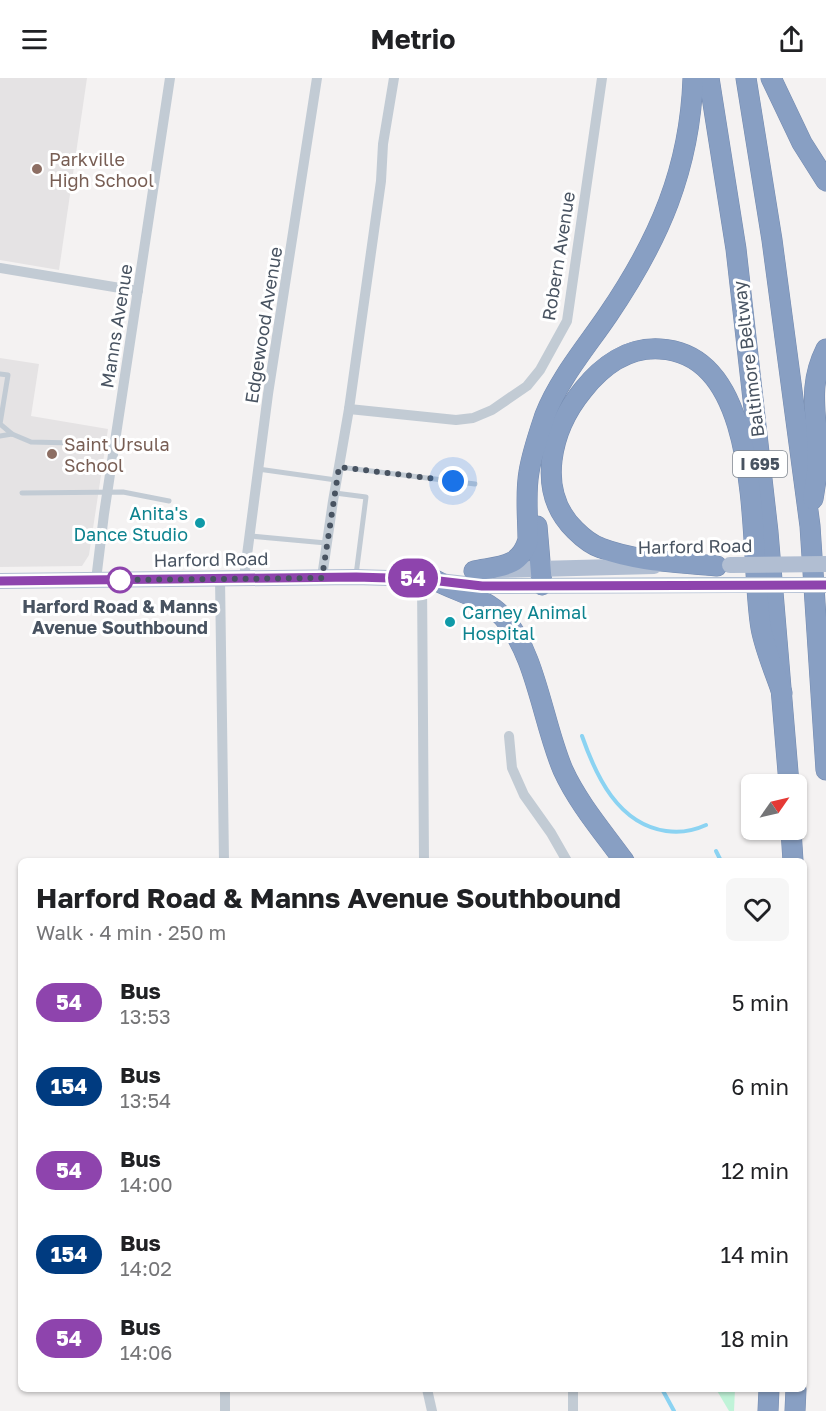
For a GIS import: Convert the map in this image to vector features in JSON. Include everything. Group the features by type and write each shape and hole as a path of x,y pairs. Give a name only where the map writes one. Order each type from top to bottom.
{"highway":[{"path":"474,571 514,562 526,549 529,473 546,414 640,263 671,200 684,151 693,78"},
{"name":"Baltimore Beltway","path":"709,78 737,261 768,532 788,774"},
{"name":"I 695","path":"746,78 772,240 820,592 826,770"},
{"path":"771,78 802,143 826,181"},
{"path":"724,566 619,555 598,547 568,523 559,507 553,493 551,465 561,427 577,396 589,381 625,354 649,348 677,351 703,365 723,386 734,413 745,458 761,629 782,693"},
{"path":"810,526 818,459 813,390 816,373 826,349"},
{"path":"532,461 542,576"},
{"path":"428,579 489,605 502,615 513,629 523,646 563,769 591,815 622,858"},
{"path":"820,592 826,636"},
{"path":"792,840 793,858"},
{"path":"768,1411 769,1392"},
{"path":"795,1411 796,1392"}],"main road":[{"name":"Harford Road","path":"0,581 356,577 428,579 482,586 542,576 724,566 826,564"},
{"name":"Harford Road","path":"428,579 474,571 820,592"}],"street":[{"name":"Manns Avenue","path":"96,580 107,491 170,78"},
{"name":"Edgewood Avenue","path":"244,578 316,78"},
{"path":"322,578 349,409 381,181 383,144 394,78"},
{"name":"Robern Avenue","path":"349,409 456,420 473,418 492,410 516,395 540,370 567,321 602,78"},
{"path":"0,268 138,291"},
{"path":"220,578 224,858"},
{"path":"424,858 428,579"},
{"path":"509,736 512,768 524,795 566,858"},
{"path":"225,1392 225,1411"},
{"path":"428,1392 432,1411"},
{"path":"573,1392 573,1411"}],"lane":[{"path":"0,374 8,375 0,424 12,434 31,442 115,444"},
{"path":"0,435 12,434"},
{"path":"339,467 476,484"},
{"path":"258,469 336,480"},
{"path":"21,493 107,491 134,493 169,501"},
{"path":"334,493 366,497 356,577"},
{"path":"249,536 326,543"}],"shaded area":[{"name":"Parkville High School","path":"0,78 87,78 59,270 0,260"},
{"name":"Saint Ursula School","path":"0,358 39,364 31,416 108,429 89,555 82,566 0,567"}],"green space":[{"path":"718,1392 735,1392 734,1411 729,1411"}],"waterway":[{"path":"582,736 602,782 611,796 635,819 649,827 671,832 686,831 706,825"},
{"path":"716,851 720,858"},
{"path":"664,1392 674,1411"}],"bus line":[{"name":"54","path":"0,581 356,577 422,579 482,586 826,585"}],"place":[{"name":"Parkville High School","path":"37,169"},
{"name":"Saint Ursula School","path":"52,454"},
{"name":"Anita's Dance Studio","path":"200,523"},
{"name":"Harford Road & Manns Avenue Southbound","path":"120,580"},
{"name":"Carney Animal Hospital","path":"450,622"}],"route":[{"path":"120,580 118,580 322,578 339,467 453,481"}]}
